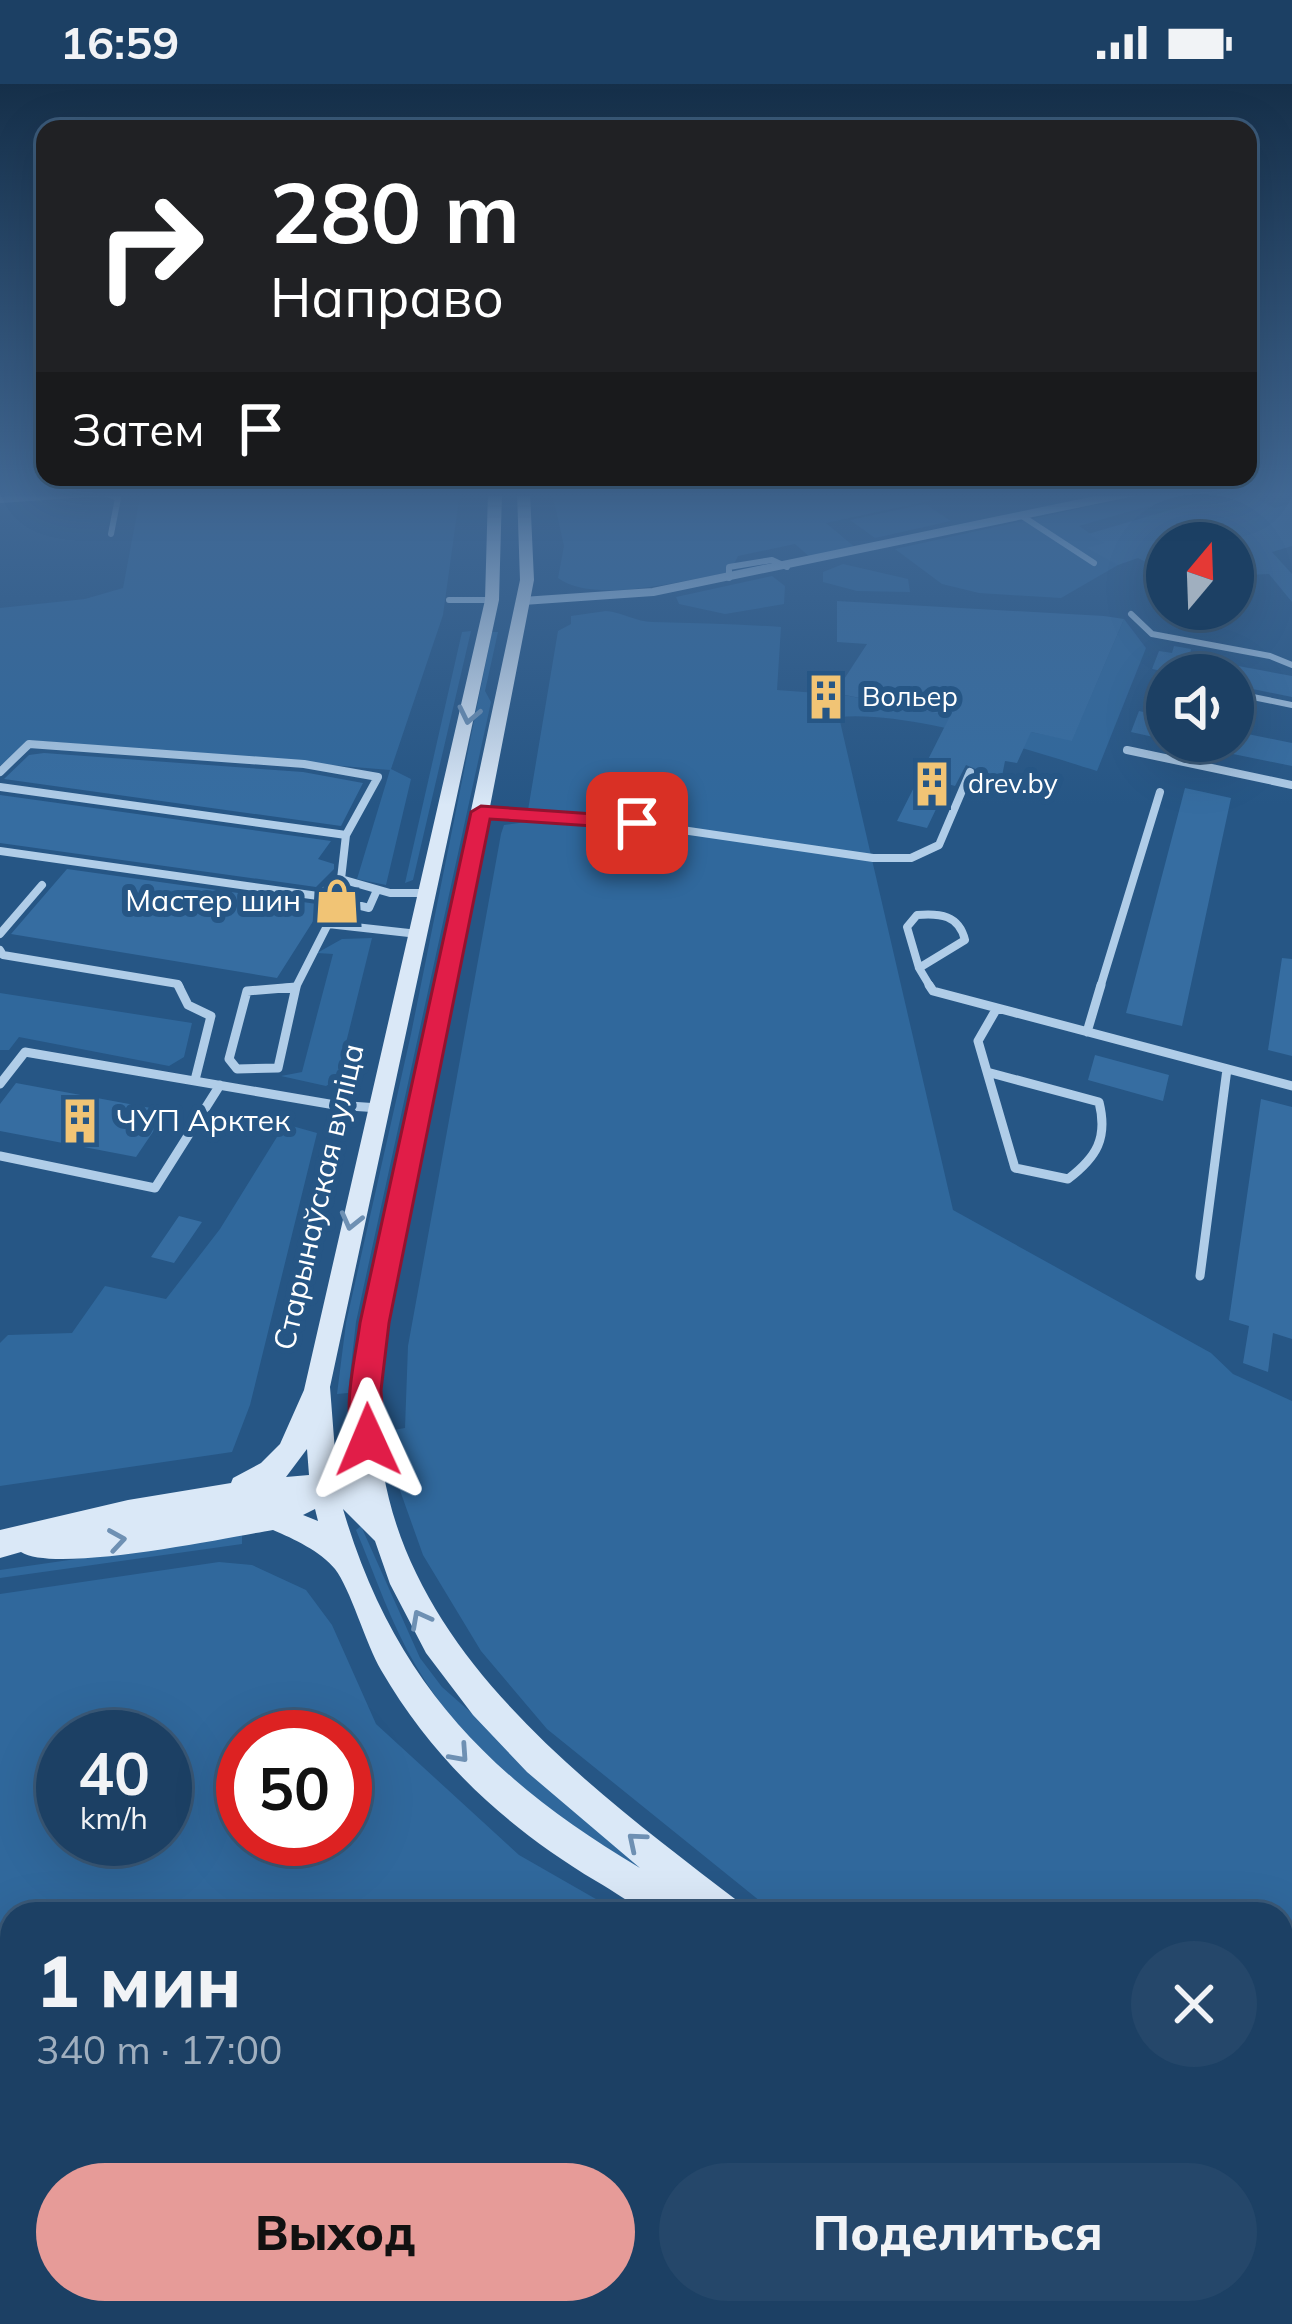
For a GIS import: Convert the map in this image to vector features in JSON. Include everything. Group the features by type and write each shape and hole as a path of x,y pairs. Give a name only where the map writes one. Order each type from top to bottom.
{"main road":[{"name":"Старынаўская вуліца","path":"492,597 316,1387 325,1490 347,1561 389,1662 432,1724 526,1816 596,1865 667,1902"},
{"path":"524,597 375,1323 366,1390 368,1440 384,1532 426,1632 475,1697 598,1809 712,1902"},
{"path":"492,600 524,601"},
{"path":"223,1494 267,1477 290,1460 316,1387"},
{"path":"0,1544 86,1545 273,1517 350,1471 368,1440"},
{"path":"0,1544 135,1509 223,1494 325,1490 362,1504 384,1532"},
{"path":"273,1517 307,1530 347,1561"}],"street":[{"path":"524,601 588,597"}],"lane":[{"path":"449,600 492,600"},
{"path":"1131,614 1152,634 1270,656 1292,665"},
{"path":"1254,698 1292,705"},
{"path":"0,772 29,743 304,764 378,778 346,835 341,879 318,896 0,851"},
{"path":"1127,750 1292,785"},
{"path":"481,812 608,819 842,855 911,858 939,845 970,772"},
{"path":"0,787 346,835"},
{"path":"1087,1032 1160,792"},
{"path":"341,879 377,890 428,892"},
{"path":"0,934 42,885"},
{"path":"361,906 370,908 377,890"},
{"path":"919,968 965,940 963,928 953,918 936,913 916,916 907,927 919,968 933,991 1292,1086"},
{"path":"296,987 248,991 229,1059 237,1069 278,1068 296,987 328,924 418,934"},
{"path":"0,950 3,955 178,984 188,1005 211,1016 194,1080"},
{"path":"986,1072 1099,1102 1107,1128 1098,1158 1068,1179 1015,1168 986,1072 978,1041 998,1008"},
{"path":"0,1084 25,1052 335,1105 380,1108"},
{"path":"1200,1276 1227,1069"},
{"path":"0,1156 155,1189 220,1085"}],"shaded area":[{"path":"446,597 391,769 411,779 386,885 357,879 390,770 30,740 0,766 0,608 85,599"},
{"path":"676,597 784,597 784,604 725,614 679,604"},
{"path":"606,611 646,622 781,627 777,690 844,695 1072,740 1124,619 1146,648 1097,771 934,726 839,717 953,1210 1211,1353 1233,1374 1292,1401 1292,1902 761,1902 547,1729 481,1651 423,1555 392,1468 387,1431 405,1428 408,1346 501,834 504,825 526,822 558,631 571,624 571,616"},
{"path":"471,631 413,880 405,883 462,632"},
{"path":"492,632 498,632 485,691 491,702 356,1322 348,1393 337,1394 346,1323 411,1034"},
{"path":"372,938 337,1079 326,1086 281,1076 302,1072 333,954 317,953 342,939"},
{"path":"0,993 192,1023 184,1057 169,1066 19,1037 9,1050 0,1050"},
{"path":"285,1124 317,1133 250,1405 232,1452 0,1486 0,1343 8,1335 72,1333 105,1286 166,1299 220,1229"},
{"path":"361,1526 420,1658 442,1687 665,1884 558,1818 464,1733 407,1650 356,1530"},
{"path":"242,1535 242,1544 0,1578 0,1570"},
{"path":"219,1562 252,1565 306,1590 332,1625 370,1710 216,1710 216,1866 372,1866 372,1715 376,1724 519,1855 601,1902 0,1902 0,1594"}],"building":[{"path":"837,601 1124,619 1072,741 1031,732 1017,763 1005,761 999,792 972,788 978,770 966,765 955,786 948,784 927,828 897,821 950,716 835,693 867,644 837,642"},
{"path":"1174,646 1191,649 1190,654 1158,654 1172,653"},
{"path":"1254,669 1292,676 1292,697 1254,689"},
{"path":"1139,711 1146,712 1146,735 1131,732"},
{"path":"1254,735 1292,743 1292,766 1254,758"},
{"path":"29,755 303,772 363,783 341,826 4,779"},
{"path":"1185,788 1231,798 1182,1026 1126,1013"},
{"path":"0,795 331,841 318,859 334,864 334,869 316,887 0,843"},
{"path":"67,869 317,904 342,889 356,892 346,907 324,904 277,978 11,934"},
{"path":"1282,958 1292,959 1292,1056 1268,1050"},
{"path":"1095,1055 1169,1075 1163,1101 1088,1080"},
{"name":"ЧУП Арктек","path":"16,1083 167,1111 136,1157 0,1131 0,1104"},
{"path":"1261,1099 1292,1107 1292,1339 1273,1333 1268,1372 1243,1363 1249,1326 1229,1320"},
{"path":"179,1216 202,1222 174,1263 151,1257"}],"place":[{"name":"Вольер","path":"826,697"},
{"name":"drev.by","path":"932,784"},
{"name":"Мастер шин","path":"337,901"},
{"name":"ЧУП Арктек","path":"80,1121"}],"route":[{"path":"368,1440 366,1390 375,1323 481,812 637,823"}]}
